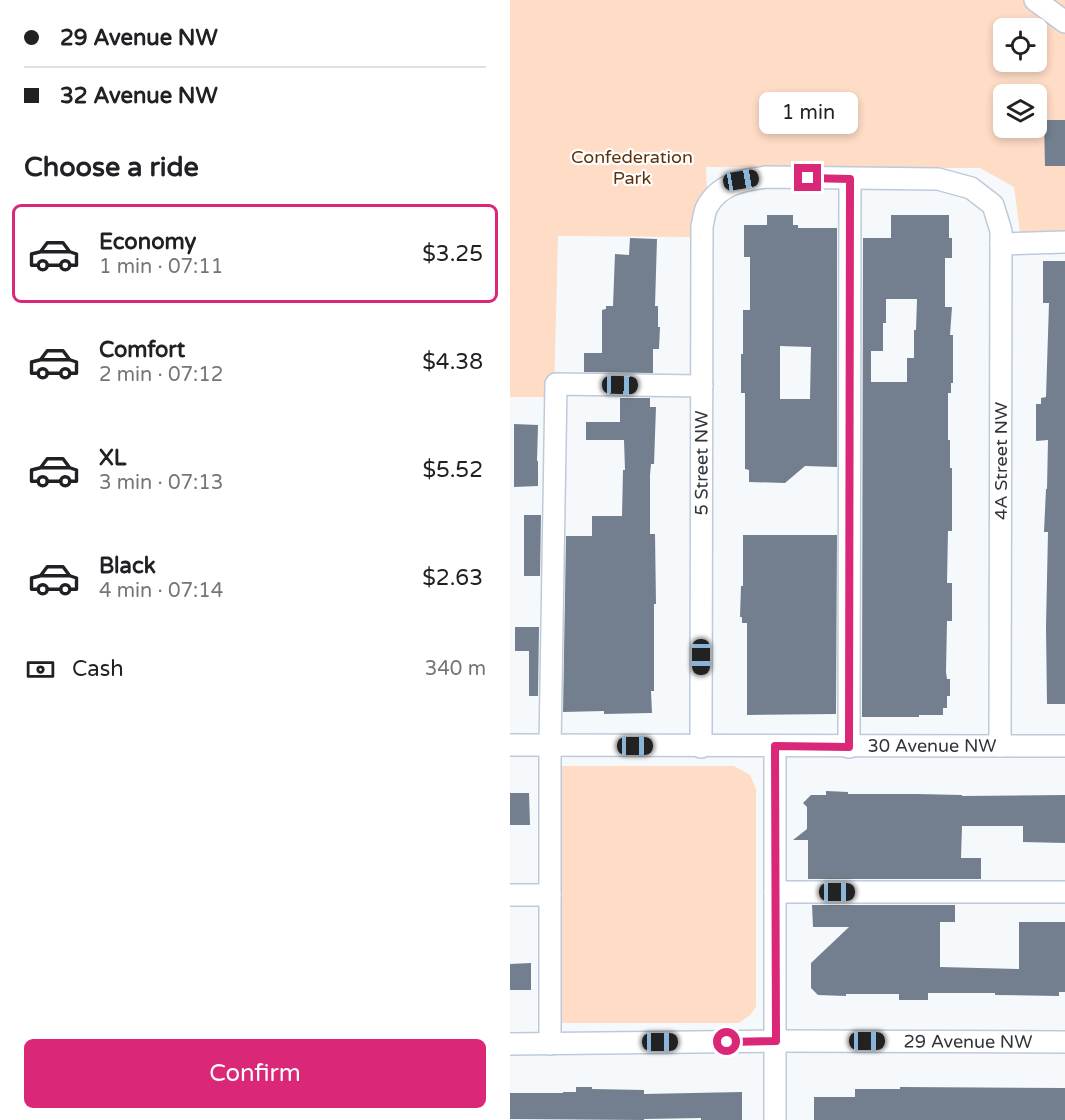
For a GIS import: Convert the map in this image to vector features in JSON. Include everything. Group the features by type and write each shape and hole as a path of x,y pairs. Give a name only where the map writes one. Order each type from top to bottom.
{"street":[{"path":"1035,0 1065,22"},
{"name":"5 Street NW","path":"701,747 702,226 706,208 724,188 741,180 766,177 850,179"},
{"path":"849,747 850,179"},
{"name":"4A Street NW","path":"850,179 938,179 971,188 993,205 1001,231 1000,746"},
{"path":"1001,244 1065,243"},
{"path":"550,1044 550,746 556,384 702,386"},
{"name":"30 Avenue NW","path":"510,745 1065,746"},
{"path":"775,746 775,1120"},
{"path":"775,892 1065,892"},
{"path":"510,895 550,895"},
{"name":"29 Avenue NW","path":"510,1044 776,1041 1065,1042"}],"green space":[{"name":"Confederation Park","path":"510,0 1065,0 1065,232 1020,232 1014,187 980,168 706,167 707,190 699,204 690,237 558,236 554,397 510,397"},
{"path":"561,766 734,766 750,775 756,789 756,1007 739,1023 558,1023"}],"building":[{"path":"1047,120 1065,120 1065,166 1045,166 1044,138 1047,138"},
{"path":"767,215 793,215 793,225 798,225 798,228 837,228 837,467 805,466 785,483 749,482 749,470 745,469 745,393 741,393 741,354 743,354 743,310 750,310 750,257 744,257 744,225 767,225","holes":["780,346 811,347 810,399 780,399"]},
{"path":"891,215 949,215 952,258 945,258 945,307 952,307 950,335 953,335 953,383 951,383 951,393 948,393 948,440 950,440 950,468 952,468 952,531 948,531 947,583 952,583 952,621 947,621 946,672 947,679 950,679 950,696 947,696 947,708 943,708 943,715 862,717 863,238 891,238","holes":["886,299 917,299 914,358 907,358 907,382 871,382 871,351 883,351"]},
{"path":"630,238 657,239 655,306 658,306 658,327 660,327 659,349 653,349 653,373 584,372 584,353 602,353 602,310 606,309 606,306 613,306 615,254 629,255"},
{"path":"1043,261 1065,261 1065,704 1047,704 1048,532 1044,532 1048,440 1036,441 1036,404 1041,404 1041,398 1046,397 1049,303 1043,303"},
{"path":"620,398 650,398 650,407 656,407 654,464 651,464 650,475 650,534 655,534 656,604 654,604 652,713 563,712 566,536 592,536 592,516 622,516 624,440 586,440 586,422 620,422"},
{"path":"514,424 538,425 538,486 514,487"},
{"path":"524,515 541,515 540,576 524,576"},
{"path":"743,535 837,535 836,714 747,715 747,623 742,623 742,617 740,617 741,586 743,586"},
{"path":"515,627 539,627 538,696 529,696 529,651 515,651"},
{"path":"826,791 848,792 848,794 962,796 1065,795 1065,843 1023,842 1023,826 962,826 961,858 981,858 981,879 808,879 808,840 793,840 807,829 807,807 803,803 811,795 826,795"},
{"path":"510,793 529,793 530,825 510,825"},
{"path":"812,905 955,905 955,922 940,922 940,967 1019,969 1019,922 1065,922 1065,992 1059,992 1059,996 928,993 928,1000 899,1000 899,994 818,995 811,988 811,963 849,927 813,927"},
{"path":"531,963 531,990 510,990 510,964"},
{"path":"576,1087 644,1090 644,1094 742,1092 742,1120 701,1120 701,1118 510,1119 510,1093 576,1092"},
{"path":"900,1087 1065,1088 1065,1120 814,1120 814,1097 855,1097 855,1089 900,1089"}],"route":[{"path":"727,1042 776,1041 775,746 849,747 850,179 808,178"}]}
